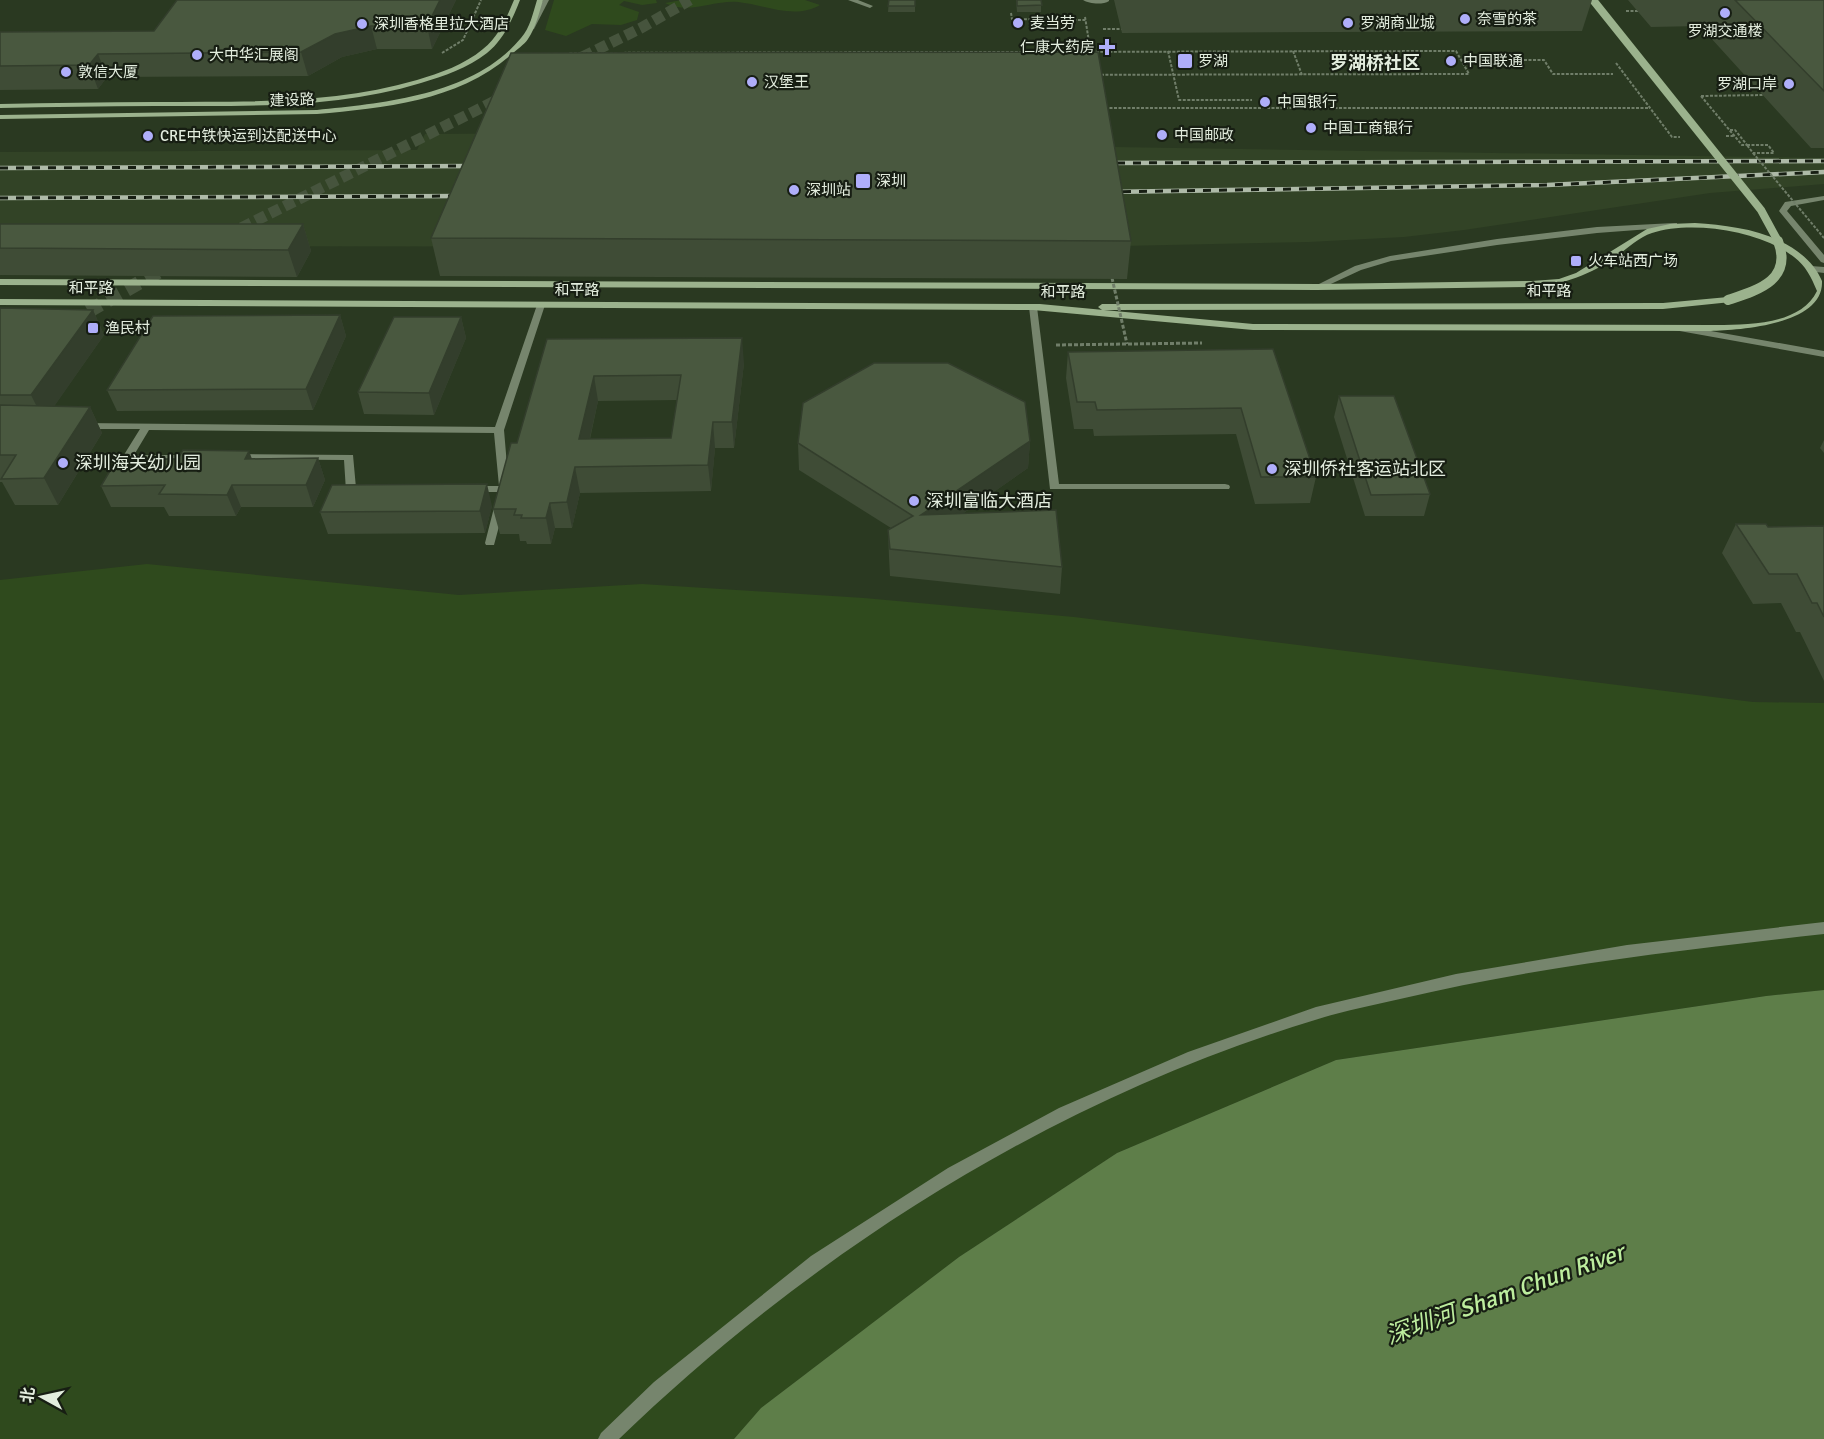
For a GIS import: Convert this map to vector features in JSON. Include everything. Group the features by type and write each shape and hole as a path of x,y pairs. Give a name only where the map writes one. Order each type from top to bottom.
{"main road":[{"name":"建设路","path":"0,106 288,103 351,98 381,92 446,73 490,48 500,36 517,0"},
{"name":"建设路","path":"0,117 297,114 366,108 428,94 482,73 511,53 531,29 540,0"},
{"name":"和平路","path":"0,302 1033,307 1663,306 1728,300 1764,286 1776,277 1783,266 1784,255 1772,227 1761,210 1593,0"},
{"name":"和平路","path":"0,282 1317,287 1532,284 1565,281 1587,274 1649,231 1681,225 1723,227 1761,237 1792,252 1811,269"},
{"path":"1033,307 1252,327 1677,328 1752,326 1776,322 1812,306 1820,298 1820,284 1811,269"}],"street":[{"path":"531,29 546,0"},
{"path":"851,0 870,6"},
{"path":"1086,0 1106,0"},
{"path":"1824,198 1788,204 1783,211 1824,260"},
{"path":"1317,287 1358,268 1390,259 1497,242 1597,230 1681,225"},
{"path":"1811,269 1824,270"},
{"path":"490,543 504,489 499,430 541,305"},
{"path":"1033,307 1054,487 1225,487"},
{"path":"1677,328 1823,356"},
{"path":"67,426 499,430"},
{"path":"146,427 127,458 209,458"},
{"path":"220,458 349,457 351,491 374,491"},
{"path":"457,489 504,489"},
{"path":"607,1439 660,1388 817,1261 953,1173 1064,1113 1193,1056 1316,1013 1456,980 1627,951 1824,928"}],"path":[{"path":"435,58 463,40 481,0"},
{"path":"1011,13 1012,20 1086,19 1092,63"},
{"path":"1103,29 1132,29"},
{"path":"1168,51 1179,100 1252,100"},
{"path":"1168,51 1456,51 1469,74 561,76 570,52 1168,51"},
{"path":"1293,51 1302,75"},
{"path":"1461,60 1544,60 1553,74 1613,74"},
{"path":"1616,63 1672,137"},
{"path":"1670,96 1763,95"},
{"path":"1701,96 1742,145 1768,145 1774,153 1753,153"},
{"path":"1103,108 1650,108"},
{"path":"1730,130 1734,130 1824,238"},
{"path":"1112,278 1127,344"},
{"path":"1076,345 1204,343"}],"shaded area":[{"path":"554,0 656,0 657,3 642,5 624,1 619,5 639,12 637,20 621,25 592,24 566,36 545,30"},
{"path":"682,0 805,0 820,5 800,11 790,11 738,2 683,8 665,3"},
{"path":"1110,130 1114,147 1824,158 1824,184 1710,193 1404,237 1309,242 1076,247 0,246 0,152 417,150 425,134"},
{"path":"147,564 459,595 642,584 864,598 1074,617 1753,702 1824,703 1824,990 1766,996 1336,1060 1117,1153 959,1257 761,1408 734,1439 0,1439 0,580"}],"water":[{"name":"深圳河 Sham Chun River","path":"1824,990 1824,1439 734,1439 761,1408 959,1257 1117,1153 1336,1060 1766,996"}],"building":[{"path":"177,0 440,0 427,26 371,26 335,34 301,52 98,54 89,65 0,66 0,32 154,31"},
{"path":"889,0 915,0 915,6 888,6"},
{"path":"1017,0 1041,0 1042,5 1017,6"},
{"path":"1735,0 1824,0 1824,91"},
{"name":"深圳站","path":"1098,52 1131,241 431,238 511,53"},
{"path":"0,224 303,224 288,250 0,248"},
{"path":"0,308 93,310 31,395 0,395"},
{"path":"340,315 306,389 107,390 153,316"},
{"path":"394,317 461,317 429,393 358,392"},
{"path":"742,338 732,422 713,422 708,465 575,467 567,502 550,503 546,518 521,518 522,515 514,515 516,509 493,509 511,443 517,443 547,339","holes":["681,375 671,438 579,439 594,376"]},
{"path":"1273,349 1316,477 1261,477 1241,408 1097,410 1095,402 1077,402 1068,352"},
{"path":"874,363 948,363 1025,402 1030,441 921,515 1056,510 1062,567 890,549 888,530 913,516 798,443 803,403"},
{"path":"1339,396 1394,396 1430,494 1371,495"},
{"path":"0,405 90,407 44,478 1,479 16,455 0,455"},
{"path":"183,450 249,451 245,459 318,458 306,485 232,485 227,495 159,494 165,485 101,486 117,459 178,459"},
{"path":"487,484 480,511 320,512 332,485"},
{"path":"1736,524 1766,524 1768,527 1824,526 1824,617 1817,603 1812,603 1797,574 1769,574"}],"tunnel":[{"path":"568,64 641,28 690,0"},
{"path":"227,235 511,93"},
{"path":"69,322 171,265"}],"railway":[{"path":"1101,163 1824,161"},
{"path":"0,168 477,166"},
{"path":"1107,192 1547,185 1824,172"},
{"path":"0,198 465,196"}],"place":[{"name":"罗湖交通楼","path":"1725,13"},
{"name":"奈雪的茶","path":"1465,19"},
{"name":"麦当劳","path":"1018,23"},
{"name":"罗湖商业城","path":"1348,23"},
{"name":"深圳香格里拉大酒店","path":"362,24"},
{"name":"仁康大药房","path":"1107,47"},
{"name":"大中华汇展阁","path":"197,55"},
{"name":"罗湖","path":"1185,61"},
{"name":"中国联通","path":"1451,61"},
{"name":"敦信大厦","path":"66,72"},
{"name":"汉堡王","path":"752,82"},
{"name":"罗湖口岸","path":"1789,84"},
{"name":"中国银行","path":"1265,102"},
{"name":"中国工商银行","path":"1311,128"},
{"name":"中国邮政","path":"1162,135"},
{"name":"CRE中铁快运到达配送中心","path":"148,136"},
{"name":"深圳","path":"863,181"},
{"name":"深圳站","path":"794,190"},
{"name":"火车站西广场","path":"1576,261"},
{"name":"渔民村","path":"93,328"},
{"name":"深圳海关幼儿园","path":"63,463"},
{"name":"深圳侨社客运站北区","path":"1272,469"},
{"name":"深圳富临大酒店","path":"914,501"}],"district":[{"name":"罗湖桥社区","path":"1375,63"}]}
